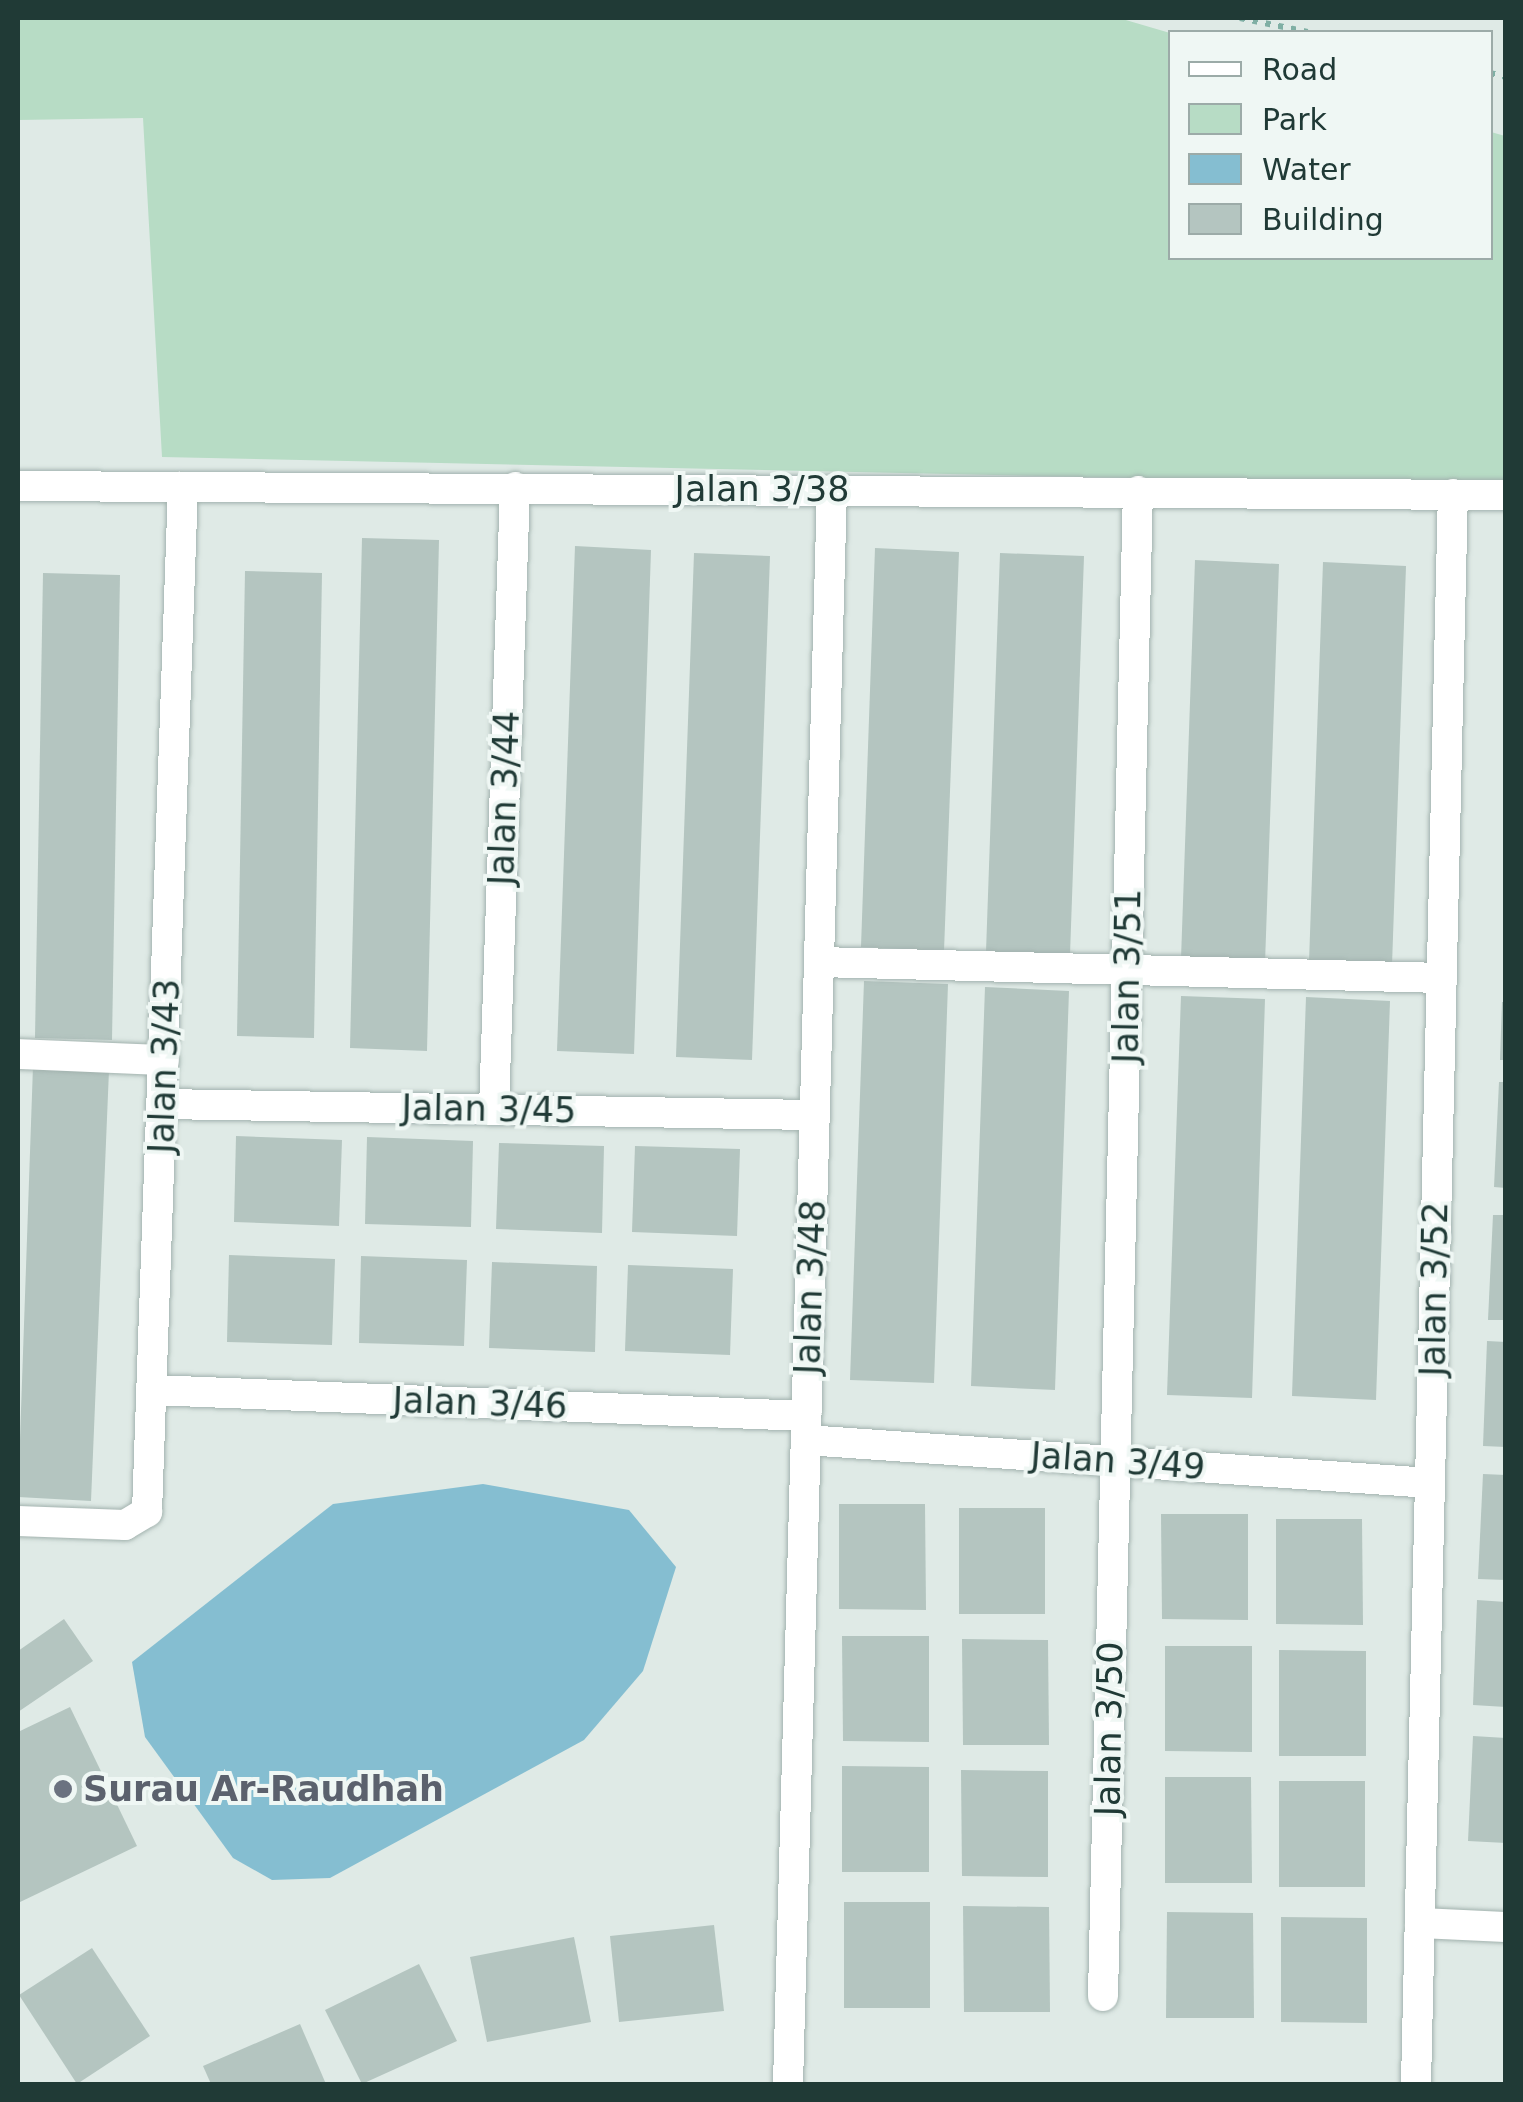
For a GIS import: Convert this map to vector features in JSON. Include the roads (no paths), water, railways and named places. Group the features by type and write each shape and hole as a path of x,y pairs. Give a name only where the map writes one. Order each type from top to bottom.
{"street":[{"name":"Jalan 3/38","path":"18,486 1506,495"},
{"name":"Jalan 3/43","path":"18,1520 125,1524 147,1512 183,487"},
{"name":"Jalan 3/44","path":"494,1108 515,487"},
{"name":"Jalan 3/48","path":"788,2084 832,490"},
{"name":"Jalan 3/51","path":"1116,1462 1138,491"},
{"name":"Jalan 3/52","path":"1416,2084 1452,494"},
{"path":"819,962 1442,978"},
{"path":"18,1054 164,1060"},
{"name":"Jalan 3/45","path":"162,1104 815,1115"},
{"name":"Jalan 3/46","path":"153,1390 806,1428"},
{"name":"Jalan 3/49","path":"806,1428 1116,1462 1430,1482"},
{"name":"Jalan 3/50","path":"1103,1996 1116,1462"},
{"path":"1420,1923 1506,1927"}],"water":[{"path":"483,1484 629,1510 676,1567 643,1671 584,1740 330,1878 272,1880 233,1858 145,1737 132,1662 333,1504"}],"place":[{"name":"Surau Ar-Raudhah","path":"63,1789"}]}
